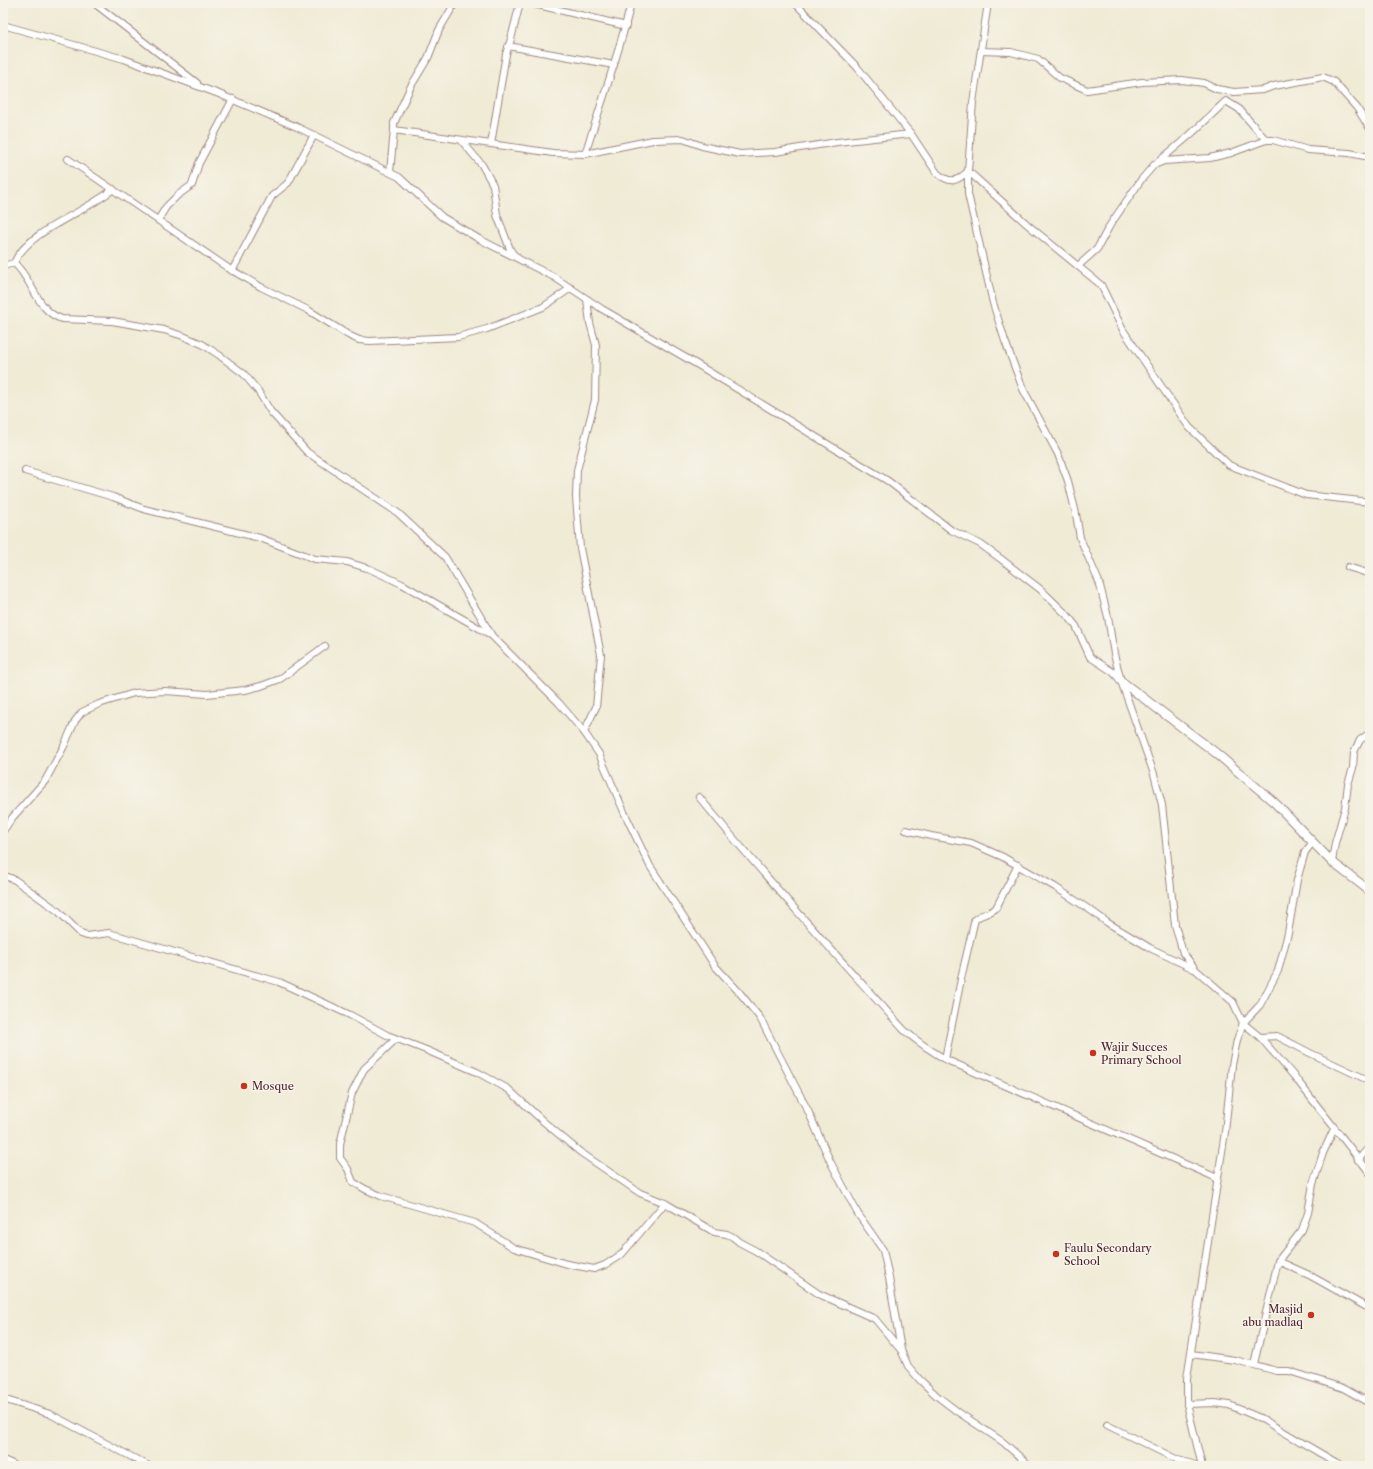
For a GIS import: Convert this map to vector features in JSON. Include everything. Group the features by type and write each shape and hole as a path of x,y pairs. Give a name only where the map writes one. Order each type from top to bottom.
{"highway":[{"path":"3,1462 12,1466"}],"street":[{"path":"94,3 202,87"},
{"path":"390,172 394,123 411,86 428,58 439,30 455,3"},
{"path":"491,144 508,46 519,3 534,4 626,26"},
{"path":"585,154 626,26 631,3"},
{"path":"795,3 857,67 912,134 941,177 960,180 968,171"},
{"path":"988,3 973,102 968,171 968,194 993,303 1005,341 1024,389 1058,454 1068,481 1080,538 1099,582 1121,681 1154,774 1162,805 1175,925 1183,953 1196,970 1233,1002 1243,1023 1260,1037 1293,1075 1358,1160 1370,1173"},
{"path":"3,25 124,59 202,87 314,135 390,172 399,177 442,217 479,239 554,277 888,481 951,530 980,544 1040,589 1068,616 1076,626 1090,657 1113,672 1121,681 1216,753 1275,803 1332,862 1370,891"},
{"path":"508,46 614,65"},
{"path":"981,51 1011,52 1038,59 1060,78 1087,90 1142,82 1182,80 1204,83 1217,89 1234,92 1263,90 1274,86 1323,77 1334,82 1357,108 1370,129"},
{"path":"1217,89 1226,100 1239,109 1266,140"},
{"path":"158,220 166,207 178,195 192,185 199,163 233,99"},
{"path":"1078,266 1097,249 1141,180 1154,165 1190,135 1226,100"},
{"path":"394,130 553,153 585,154 653,140 683,139 702,146 740,154 775,152 837,142 912,134"},
{"path":"232,271 272,196 288,183 314,135"},
{"path":"461,140 482,165 493,185 497,215 510,249 513,254 526,263"},
{"path":"1154,165 1164,161 1210,158 1231,153 1266,140 1273,140 1308,150 1349,153 1370,157"},
{"path":"68,159 232,271 308,310 359,340 370,341 458,337 487,329 543,307 571,288"},
{"path":"968,171 1028,225 1101,285 1123,330 1189,427 1229,465 1306,495 1370,502"},
{"path":"3,266 14,263 22,249 34,239 113,189"},
{"path":"14,263 21,269 47,311 54,316 62,318 112,321 164,330 202,344 244,374 258,391 271,412 308,452 398,513 445,557 492,636"},
{"path":"584,732 596,707 600,655 580,548 576,497 577,470 595,400 596,345 587,298"},
{"path":"25,471 113,497 144,509 260,538 315,559 347,562 370,569 402,584 492,636 560,703 584,732 599,754 625,814 650,866 715,966 740,992 760,1018 808,1111 834,1170 858,1214 882,1250 889,1278 901,1350 908,1366 920,1380 958,1412 1003,1442 1030,1466"},
{"path":"1348,567 1370,574"},
{"path":"3,831 12,818 45,781 64,746 75,721 82,712 99,704 134,693 165,691 207,694 245,690 261,686 280,679 324,646"},
{"path":"1332,862 1335,843 1345,808 1348,784 1353,768 1354,752 1360,740 1370,733"},
{"path":"699,797 748,857 904,1030 920,1044 945,1059 1217,1178"},
{"path":"906,830 971,843 1018,865 1094,912 1108,924 1150,948 1196,970"},
{"path":"1202,1466 1187,1404 1187,1378 1224,1132 1232,1064 1237,1040 1243,1023 1260,1005 1278,971 1288,934 1297,880 1305,852 1312,842"},
{"path":"945,1059 975,919 996,908 1018,865"},
{"path":"3,875 15,880 58,911 81,934 87,936 109,934 279,982 396,1039 477,1072 508,1089 580,1152 640,1193 666,1203 714,1232 727,1234 733,1237 819,1294 876,1320 901,1350"},
{"path":"1260,1037 1277,1036 1370,1081"},
{"path":"396,1039 364,1069 352,1093 340,1144 340,1158 348,1170 353,1182 381,1196 475,1223 514,1248 567,1264 594,1269 605,1265 622,1254 666,1203"},
{"path":"1254,1364 1278,1261 1302,1230 1308,1213 1312,1184 1323,1153 1334,1129"},
{"path":"1358,1160 1370,1146"},
{"path":"1278,1261 1309,1275 1370,1309"},
{"path":"1191,1354 1236,1360 1277,1370 1289,1371 1343,1388 1370,1403"},
{"path":"3,1399 50,1414 149,1466"},
{"path":"1187,1404 1215,1403 1229,1405 1260,1418 1342,1466"},
{"path":"1107,1425 1178,1460 1199,1466"}],"place":[{"name":"Wajir Succes Primary School","path":"1093,1053"},
{"name":"Mosque","path":"244,1086"},
{"name":"Faulu Secondary School","path":"1056,1254"},
{"name":"Masjid abu madlaq","path":"1311,1315"}]}
